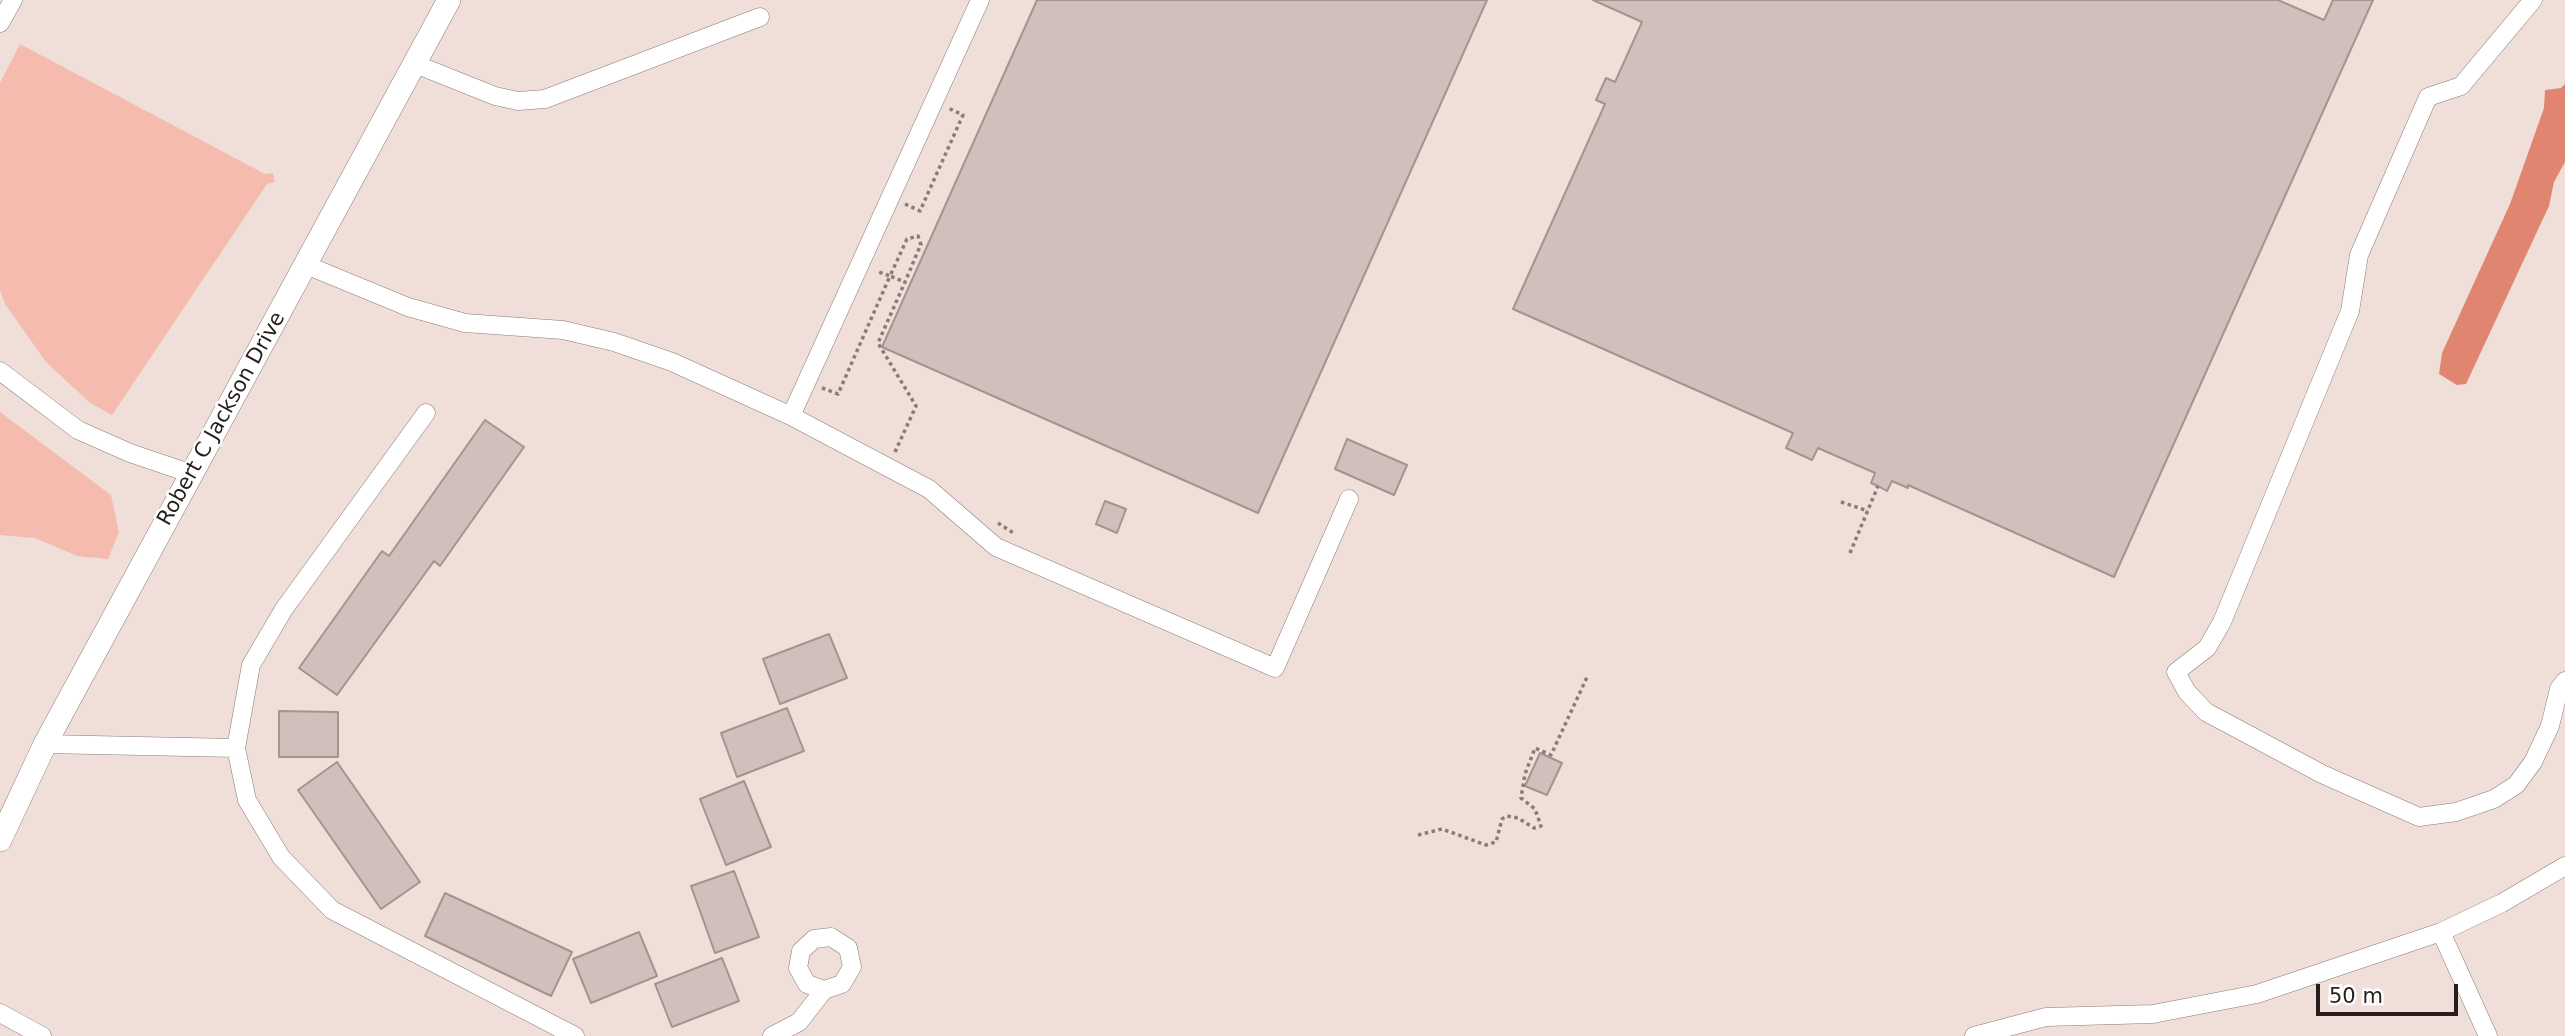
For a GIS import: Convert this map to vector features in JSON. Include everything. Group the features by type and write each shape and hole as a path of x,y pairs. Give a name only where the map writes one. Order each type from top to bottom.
{"main road":[{"name":"Robert C Jackson Drive","path":"0,839 45,744 449,0"}],"street":[{"path":"0,23 13,0"},
{"path":"791,416 980,0"},
{"path":"2533,0 2461,86 2428,97 2359,256 2350,310 2222,622 2207,648 2176,672 2187,692 2206,712 2322,774 2419,817 2456,812 2494,799 2516,785 2533,761 2550,726 2559,689 2565,681"},
{"path":"415,64 495,96 518,101 545,99 760,17"},
{"path":"306,265 408,307 465,323 563,330 614,342 672,362 791,416 929,489 996,547 1275,668 1349,499"},
{"path":"0,371 78,430 130,453 192,474"},
{"path":"426,413 284,609 251,665 236,748 247,800 281,857 332,910 575,1036"},
{"path":"45,744 236,748"},
{"path":"1974,1036 2046,1017 2153,1014 2257,994 2441,932 2502,903 2565,866"},
{"path":"2441,932 2488,1036"},
{"path":"772,1036 799,1023 824,990"},
{"path":"0,1013 42,1036"}],"path":[{"path":"899,215 904,204 920,211 963,115 948,108 953,96"},
{"path":"819,398 821,387 838,394 907,239 918,236 921,245 878,343 916,405 896,453 884,448"},
{"path":"878,259 873,270 905,282"},
{"path":"1850,553 1878,486"},
{"path":"1841,502 1868,510"},
{"path":"993,520 1017,535"},
{"path":"1418,835 1442,829 1486,845 1496,842 1502,819 1507,816 1518,818 1534,828 1541,826 1535,809 1521,798 1525,774 1535,748 1551,755 1588,675"}],"shaded area":[{"path":"20,44 265,174 273,173 275,182 267,184 112,415 89,402 46,362 5,304 0,290 0,83"},
{"path":"2565,84 2565,162 2554,182 2549,206 2466,384 2457,385 2439,374 2442,353 2510,204 2544,108 2545,90 2561,88"},
{"path":"0,412 111,495 119,532 108,559 77,556 35,538 0,535"}],"building":[{"path":"1037,0 1487,0 1258,513 882,347"},
{"path":"1593,0 2278,0 2324,20 2333,0 2373,0 2114,577 1908,485 1908,488 1892,481 1887,491 1871,483 1875,473 1818,448 1812,460 1786,448 1793,433 1513,309 1605,104 1596,100 1606,78 1615,82 1642,22"},
{"path":"485,420 524,447 440,566 434,561 337,695 299,668 382,551 389,556"},
{"path":"1347,439 1407,465 1394,495 1335,469"},
{"path":"1105,501 1126,509 1117,533 1096,524"},
{"path":"829,634 847,678 780,704 763,659"},
{"path":"787,708 804,751 737,777 721,733"},
{"path":"279,711 338,712 338,757 279,757"},
{"path":"1540,753 1562,763 1547,795 1525,786"},
{"path":"337,762 420,882 381,909 298,790"},
{"path":"744,781 771,847 726,865 700,799"},
{"path":"734,871 759,937 715,953 691,886"},
{"path":"445,893 572,952 551,996 425,936"},
{"path":"639,932 657,976 591,1003 573,959"},
{"path":"722,958 739,1001 672,1027 655,984"}]}
